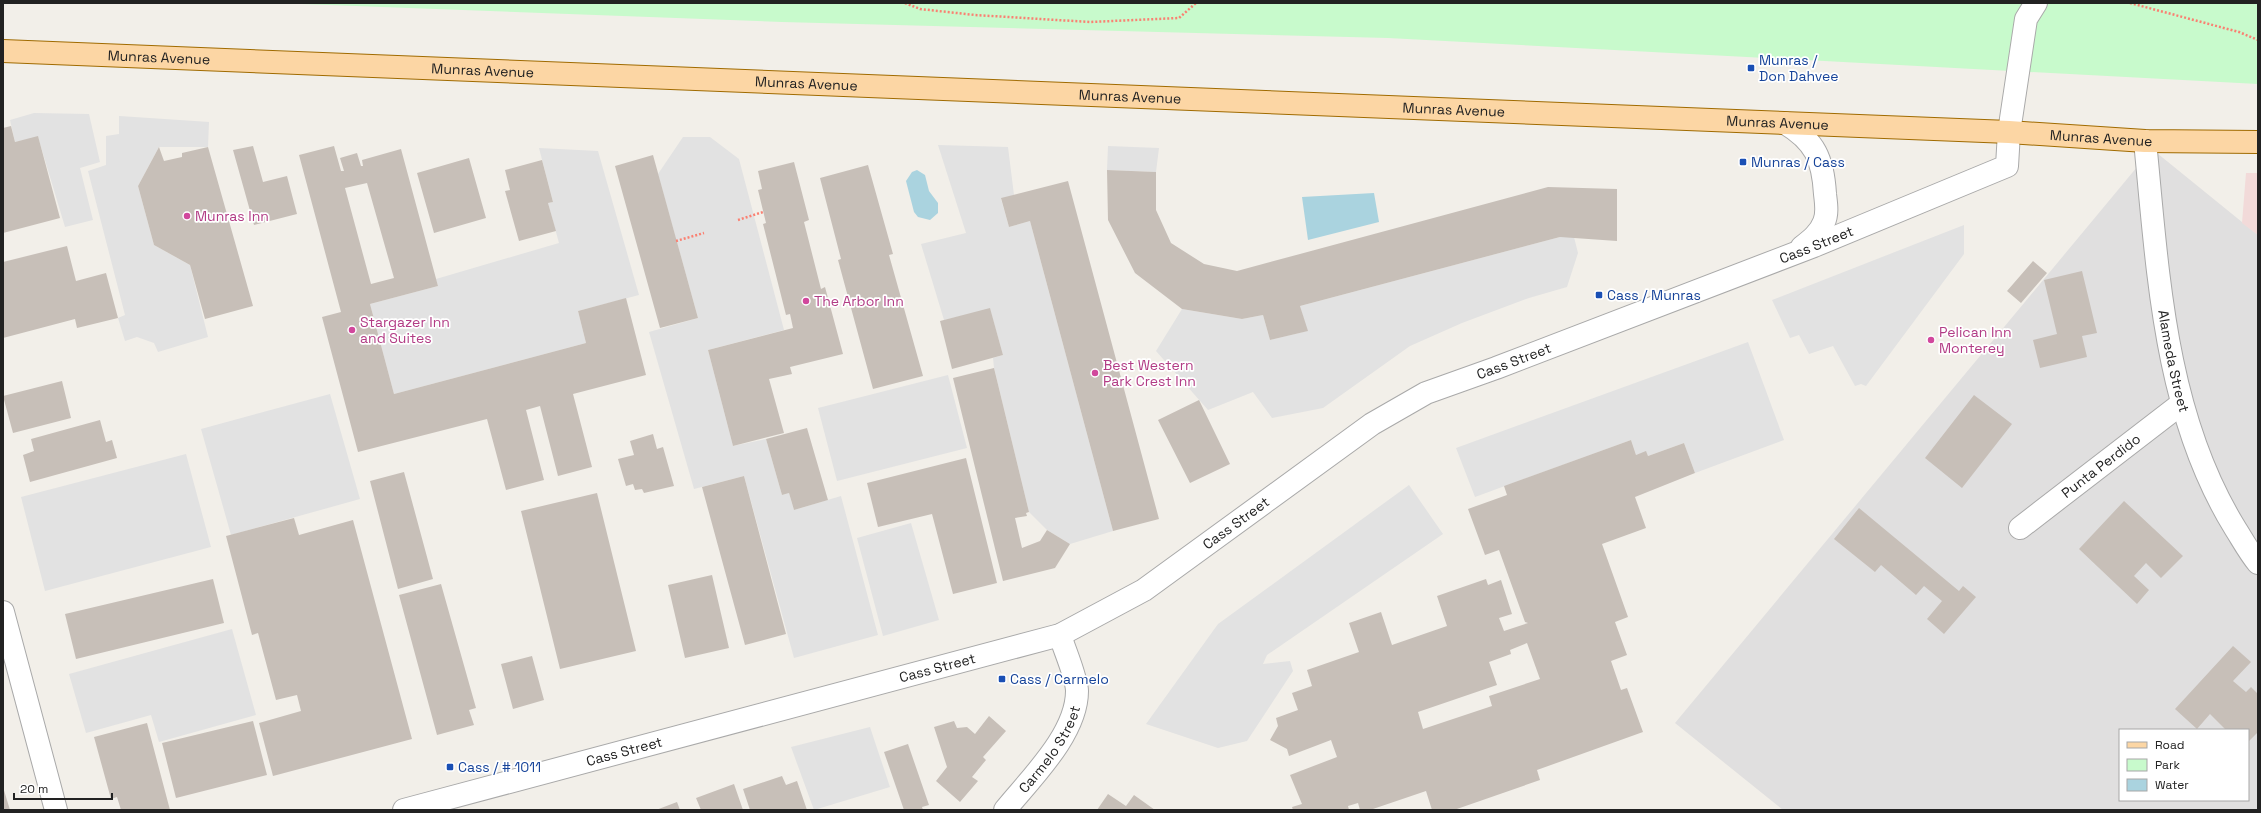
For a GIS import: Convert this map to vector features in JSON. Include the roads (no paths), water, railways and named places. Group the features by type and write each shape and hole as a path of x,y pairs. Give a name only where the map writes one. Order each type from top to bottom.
{"main road":[{"name":"Munras Avenue","path":"3,51 2009,132 2144,141 2258,142"}],"street":[{"path":"2009,132 2026,19 2036,3"},
{"path":"1785,123 1803,134 1815,148 1824,176 1826,210 1824,222 1816,235 1795,253"},
{"name":"Cass Street","path":"404,810 1060,635 1144,590 1372,424 1426,393 1496,368 1795,253 2007,166 2009,132"},
{"name":"Alameda Street","path":"2144,141 2160,297 2181,404 2199,456 2220,504 2258,563"},
{"name":"Punta Perdido","path":"2020,528 2181,404"},
{"path":"3,612 56,810"},
{"name":"Carmelo Street","path":"1006,810 1059,743 1074,714 1077,690 1060,635"}],"water":[{"path":"917,170 925,175 929,191 938,203 938,213 930,220 918,217 914,212 906,181 912,172"},
{"path":"1374,193 1379,222 1308,240 1302,197"}],"place":[{"name":"Munras / Don Dahvee","path":"1751,68"},
{"name":"Munras / Cass","path":"1743,162"},
{"name":"Munras Inn","path":"187,216"},
{"name":"Cass / Munras","path":"1599,295"},
{"name":"The Arbor Inn","path":"806,301"},
{"name":"Stargazer Inn and Suites","path":"352,330"},
{"name":"Pelican Inn Monterey","path":"1931,340"},
{"name":"Best Western Park Crest Inn","path":"1095,373"},
{"name":"Cass / Carmelo","path":"1002,679"},
{"name":"Cass / # 1011","path":"450,767"}]}
